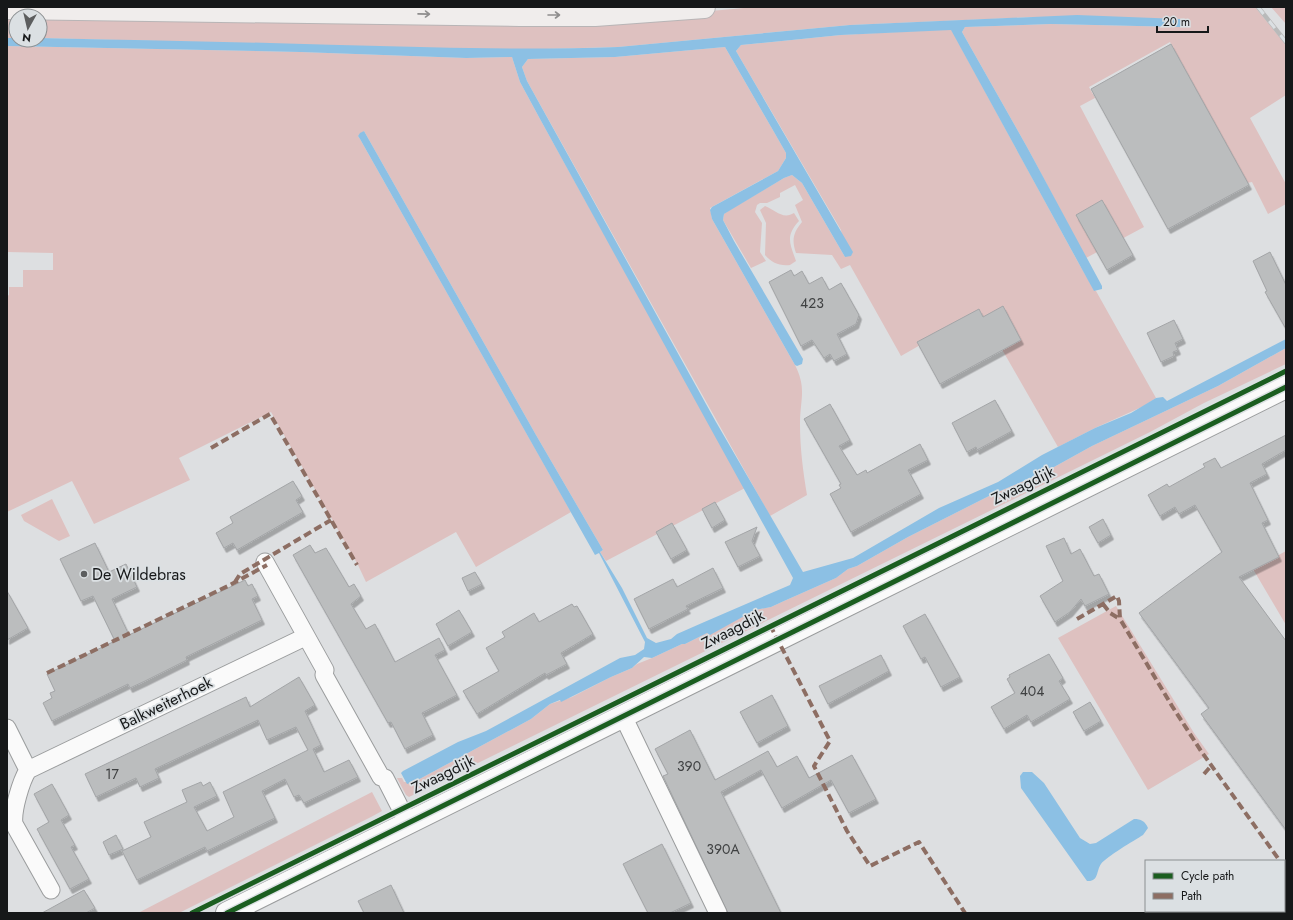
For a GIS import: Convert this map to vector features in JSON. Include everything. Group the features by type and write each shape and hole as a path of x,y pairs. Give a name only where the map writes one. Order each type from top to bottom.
{"highway":[{"path":"7,8 595,15 704,7"}],"street":[{"name":"Zwaagdijk","path":"227,913 1286,387"},
{"path":"265,562 295,613 305,637 381,777 385,778 408,823"},
{"name":"Balkweiterhoek","path":"28,770 305,637"},
{"path":"623,716 718,913"},
{"path":"7,728 28,770 23,778 14,816 14,824 51,890"}],"shaded area":[{"path":"755,7 1255,7 1286,45 1286,95 1250,118 1286,184 1286,204 1268,214 1252,182 1247,183 1170,42 1089,87 1095,98 1080,106 1144,227 1086,258 1027,147 962,32 965,27 1051,24 1181,27 1033,17 850,25 618,47 509,50 48,38 48,12 655,16"},
{"path":"1271,7 1286,7 1286,24"},
{"path":"8,12 8,38 7,38"},
{"path":"951,29 1078,262 1156,398 1144,406 1095,428 1058,447 980,311 901,356 850,265 841,269 832,255 796,253 794,236 802,222 795,205 803,200 795,185 780,193 780,197 767,203 760,203 757,205 755,212 762,223 760,252 766,261 751,268 723,220 724,214 728,211 784,178 792,175 802,183 845,257 841,230 736,51 741,45 841,35"},
{"path":"7,46 8,48 48,47 300,52 466,58 512,57 520,82 540,119 745,488 606,561 600,552 603,550 536,435 364,131 358,136 571,512 476,567 456,532 366,582 358,565 271,412 179,458 190,480 94,524 72,481 7,512 7,296 9,295 9,287 23,287 23,270 53,270 53,253 7,252"},
{"path":"725,47 786,153 786,158 778,171 710,208 712,219 795,365 801,381 802,394 800,424 803,468 807,495 770,516 527,81 522,67 528,59 615,57"},
{"path":"765,206 783,215 790,215 794,213 799,221 790,236 796,261 790,265 776,263 765,255 766,223 760,210"},
{"path":"1286,348 1286,364 1204,403 1150,432 409,797 406,795 397,778 402,778 404,782 414,782 531,719 550,704 572,697 632,668 637,664 707,633 710,634 754,610 771,607 836,578 848,569 857,566 908,537 993,494 1045,472 1092,446 1218,386"},
{"path":"52,499 70,536 59,541 24,521 21,515"},
{"path":"1286,551 1286,625 1253,569"},
{"path":"1116,606 1194,733 1209,754 1148,790 1058,638"},
{"path":"372,792 382,811 371,817 179,913 138,913"}],"water":[{"path":"1077,15 1180,19 1183,24 1181,27 1051,24 965,27 962,32 1027,147 1102,286 1102,289 1094,291 951,30 841,35 741,45 736,51 853,252 851,256 845,257 802,183 792,175 784,178 724,214 723,220 734,241 803,359 802,364 797,366 795,365 712,219 710,210 712,207 778,171 786,158 786,153 725,47 615,57 528,59 522,67 527,81 716,422 803,572 853,558 939,508 998,482 1042,455 1095,428 1131,413 1156,398 1163,397 1167,401 1286,339 1286,348 1218,386 1092,446 1045,472 993,494 908,537 857,566 848,569 836,578 771,607 755,610 710,635 707,633 652,658 644,657 632,668 561,702 560,700 550,704 531,719 414,782 407,784 401,773 403,771 458,742 486,731 620,658 635,655 644,649 645,642 599,553 595,555 358,136 360,133 364,131 536,435 603,550 600,552 622,588 647,638 656,643 671,639 677,634 790,585 793,578 520,82 512,57 466,58 300,52 48,47 48,38 444,48 574,48 618,47 850,25"},
{"path":"1023,772 1032,772 1044,783 1080,838 1090,844 1096,843 1134,819 1139,819 1146,824 1148,828 1143,835 1104,861 1099,867 1097,876 1094,880 1087,881 1021,788 1020,776"}],"building":[{"path":"1171,44 1249,185 1168,229 1091,89"},
{"path":"1102,200 1133,255 1107,270 1076,215"},
{"path":"1270,252 1286,285 1286,329 1265,292 1267,291 1253,261"},
{"path":"791,270 794,276 802,271 809,284 822,277 829,290 841,283 859,315 856,324 837,334 847,354 834,361 830,354 824,358 812,340 801,346 769,282"},
{"path":"1003,306 1021,340 940,384 917,342 979,309 983,317"},
{"path":"1174,320 1183,339 1175,343 1178,350 1173,352 1174,356 1161,362 1147,333"},
{"path":"995,400 1012,431 977,450 976,447 967,452 952,423"},
{"path":"830,404 850,440 839,446 857,475 866,470 867,473 920,444 928,460 908,470 921,494 851,532 830,494 841,488 839,485 841,484 804,419"},
{"path":"1286,435 1286,450 1262,464 1267,474 1250,483 1268,520 1262,523 1279,557 1239,577 1286,641 1286,830 1201,714 1209,708 1139,613 1222,552 1195,505 1179,514 1175,507 1160,516 1148,495 1167,484 1169,487 1205,467 1203,464 1215,458 1221,468"},
{"path":"293,481 302,496 296,500 303,512 237,550 233,543 224,548 216,533 233,523 230,517"},
{"path":"715,502 725,520 712,528 702,509"},
{"path":"1103,519 1111,535 1098,543 1089,527"},
{"path":"672,523 687,550 671,559 656,532"},
{"path":"757,527 752,541 760,556 738,567 725,542"},
{"path":"1064,538 1071,554 1080,549 1094,576 1099,574 1109,594 1085,606 1081,599 1070,612 1055,622 1040,596 1063,581 1046,546"},
{"path":"95,543 109,572 126,564 137,587 112,599 129,635 245,580 248,586 252,584 258,596 252,599 262,620 186,657 187,660 145,681 130,688 128,684 52,721 43,703 52,698 50,693 55,691 47,674 115,641 93,596 81,601 60,559"},
{"path":"310,545 315,553 326,548 349,587 354,584 361,596 351,604 366,629 375,624 395,662 439,638 445,650 435,655 457,695 422,713 433,735 405,749 391,722 388,723 293,555"},
{"path":"713,568 723,588 686,606 688,609 649,629 634,599 673,579 677,587"},
{"path":"475,572 482,584 468,591 462,578"},
{"path":"7,591 28,628 7,640"},
{"path":"572,604 574,607 577,606 593,634 561,653 567,664 546,675 545,673 477,714 463,691 499,671 486,648 505,637 502,632 534,613 539,622"},
{"path":"459,610 472,632 448,646 436,624"},
{"path":"925,614 960,677 941,687 925,657 921,659 903,626"},
{"path":"1049,654 1063,678 1059,681 1070,699 1031,722 1027,715 1004,729 991,707 1015,693 1007,679 1010,677 1009,675"},
{"path":"881,655 889,671 828,704 819,686"},
{"path":"299,677 315,705 305,711 321,745 313,749 324,772 349,760 358,777 304,803 299,795 294,797 285,779 262,791 275,818 207,851 205,847 137,880 122,851 151,837 144,822 187,802 182,790 201,782 203,786 210,782 217,796 194,807 207,831 234,817 223,792 308,750 296,727 267,740 258,720 155,769 159,778 140,787 136,778 96,797 85,774 246,697 250,707"},
{"path":"772,695 788,726 757,743 740,712"},
{"path":"1090,702 1101,721 1084,731 1073,712"},
{"path":"690,730 715,780 768,751 777,767 797,756 809,778 852,755 876,799 849,813 831,780 782,808 761,770 721,792 781,913 729,913 727,911 663,776 668,774 655,749"},
{"path":"52,784 69,815 61,820 75,845 71,847 89,879 70,889 37,829 49,822 34,794"},
{"path":"116,835 123,849 109,855 103,842"},
{"path":"662,844 691,903 670,913 648,913 623,864"},
{"path":"391,885 404,913 364,913 358,901"},
{"path":"84,890 95,908 86,913 42,913"}],"railway":[{"path":"1258,7 1286,42"}],"marked path":[{"path":"211,448 270,414 357,565"},
{"path":"235,582 240,574 331,520"},
{"path":"47,673 230,585 267,565"},
{"path":"1077,619 1117,596 1119,601 1120,619 1172,706 1201,751 1279,860"},
{"path":"1103,604 1110,613 1120,619"},
{"path":"770,625 830,741 814,766 847,831 870,866 919,842 965,913"},
{"path":"1204,774 1211,766"}],"cycle path":[{"path":"192,913 1286,371"},
{"path":"227,913 1286,387"}],"place":[{"name":"De Wildebras","path":"84,574"}]}
